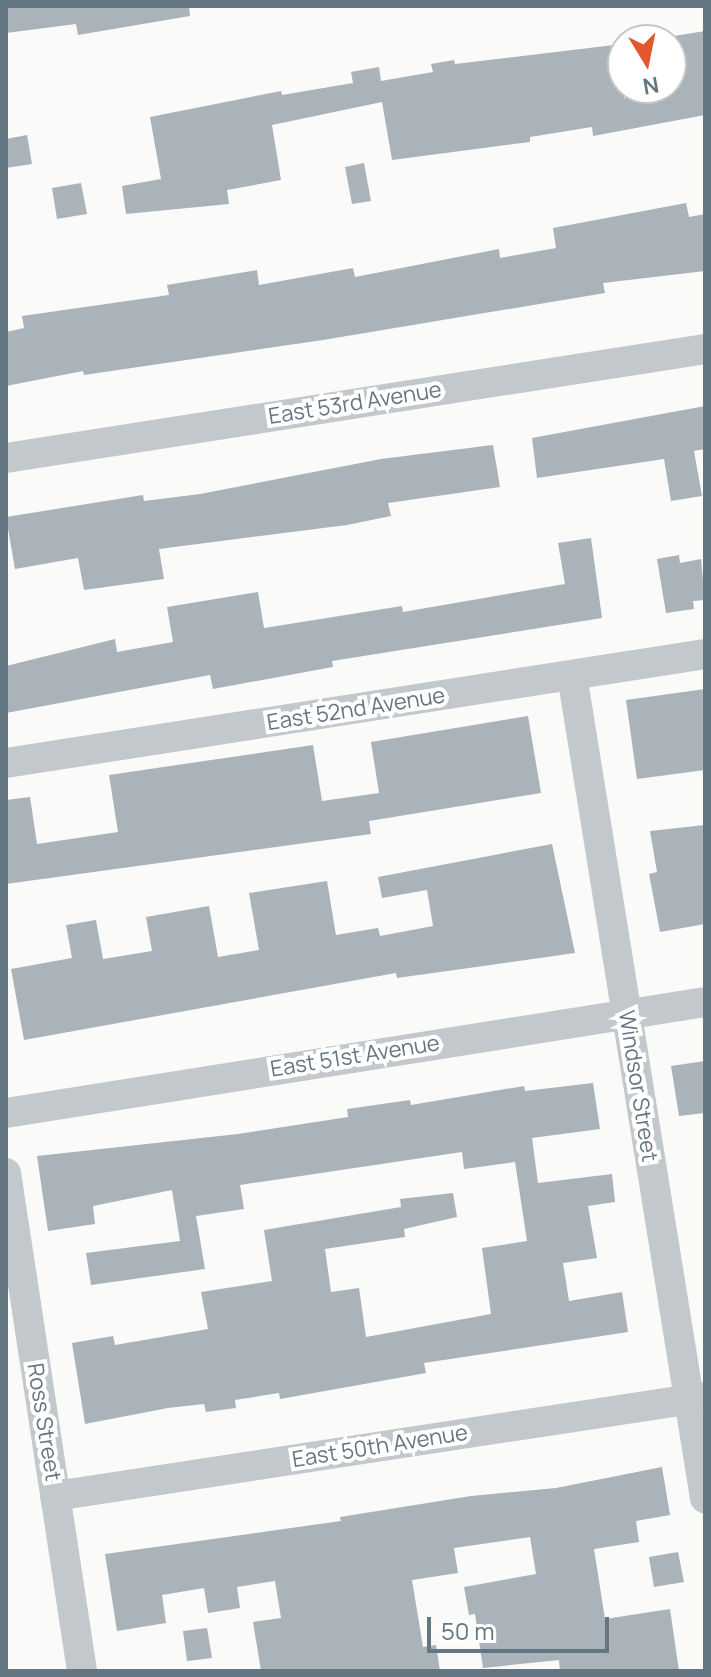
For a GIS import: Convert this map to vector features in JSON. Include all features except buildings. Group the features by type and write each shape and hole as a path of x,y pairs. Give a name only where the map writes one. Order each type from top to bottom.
{"street":[{"name":"East 53rd Avenue","path":"6,458 705,349"},
{"name":"East 52nd Avenue","path":"6,763 705,654"},
{"name":"Windsor Street","path":"572,675 627,1014 697,1398 705,1498"},
{"name":"East 51st Avenue","path":"6,1113 705,1002"},
{"name":"Ross Street","path":"6,1173 82,1671"},
{"name":"East 50th Avenue","path":"55,1496 697,1398"}]}
